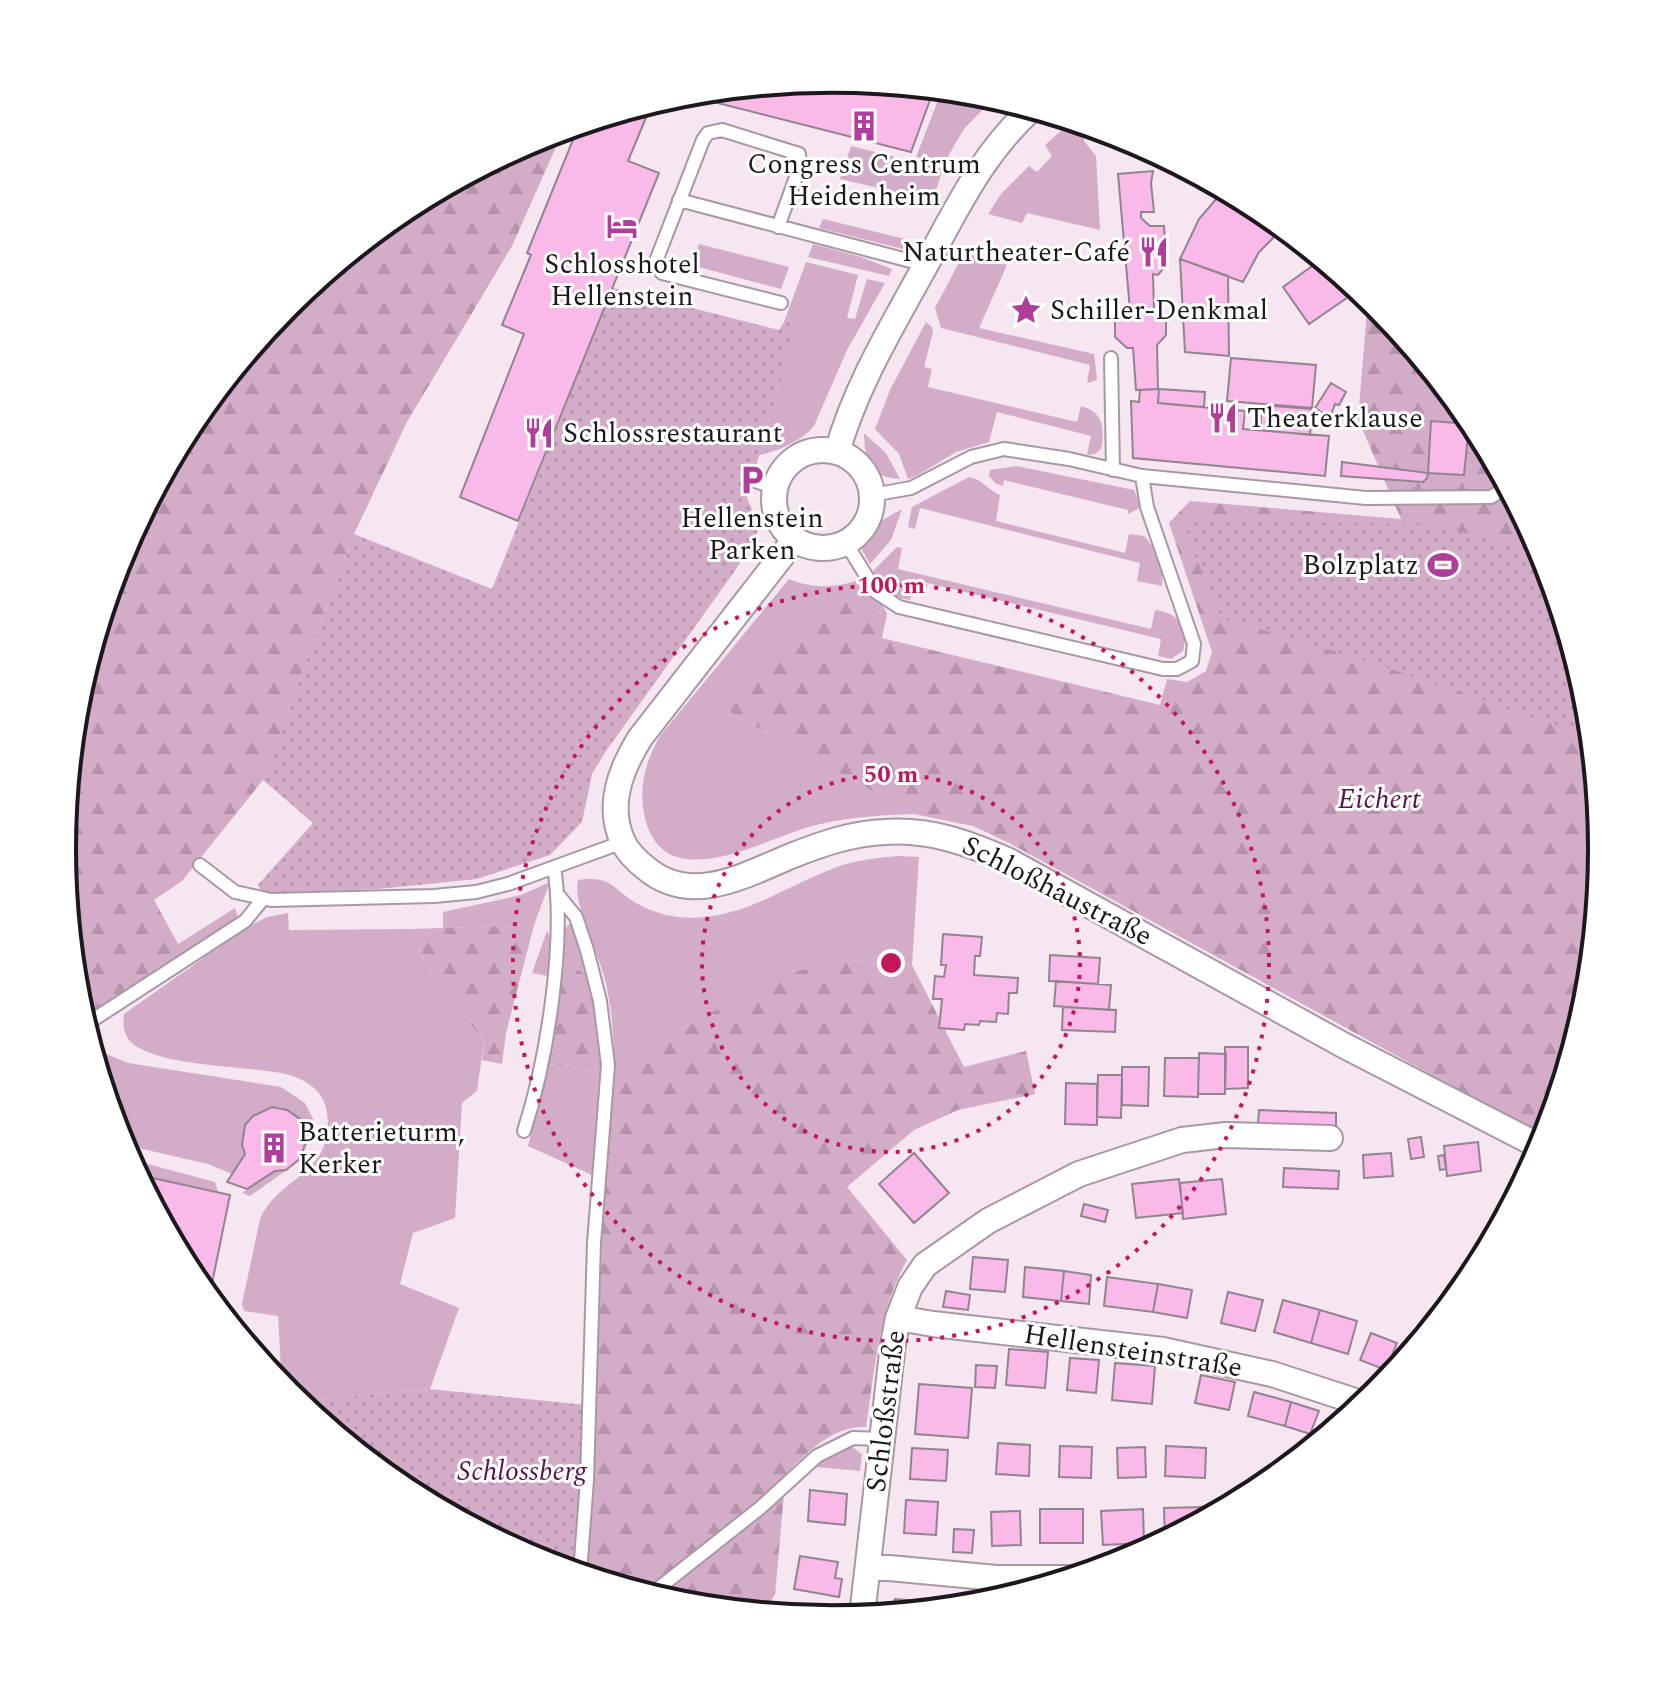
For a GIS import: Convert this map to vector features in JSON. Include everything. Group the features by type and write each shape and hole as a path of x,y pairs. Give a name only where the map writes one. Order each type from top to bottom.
{"street":[{"path":"837,452 858,391 971,180 996,145 1022,118"},
{"path":"812,452 837,452 862,469 871,486 871,510 866,523 846,543 820,548 795,539 785,530 774,503 776,488 783,472 795,459 812,452"},
{"path":"623,842 617,818 617,794 622,769 795,539"},
{"name":"Schloßhaustraße","path":"623,842 638,861 658,877 682,887 695,887 727,882 820,846 864,834 917,832 967,842 1021,867 1343,1045 1529,1141"},
{"name":"Schloßstraße","path":"863,1604 889,1364 898,1318 915,1277 932,1259 988,1221 1079,1174 1182,1140 1237,1135 1330,1138"},
{"name":"Hellensteinstraße","path":"898,1318 1163,1350 1272,1374 1350,1399"},
{"path":"868,1566 996,1578 1031,1578"}],"lane":[{"path":"778,227 800,166 799,154 722,130 708,133 656,261 662,273 781,303"},
{"path":"679,200 926,265"},
{"path":"1111,358 1113,470"},
{"path":"872,495 917,485 960,462 994,450 1035,453 1142,476 1388,499 1463,495 1491,497 1498,492"},
{"path":"846,543 876,592 899,607 1163,669 1177,669 1192,661 1194,644 1147,507 1142,476"},
{"path":"752,480 776,488"},
{"path":"200,865 235,892 263,899 365,899 457,894 508,884 623,842"},
{"path":"524,1131 537,1085 547,1029 559,896 554,867"},
{"path":"559,896 576,917 590,959 600,1001 608,1065 594,1243 587,1480 581,1562"},
{"path":"96,1018 245,921 263,899"},
{"path":"663,1585 760,1508 817,1456 853,1438 881,1439"}],"green space":[{"path":"938,100 983,109 964,129 944,163 916,157"},
{"path":"1063,129 1084,137 1096,156 1100,230 1027,213 1022,223 988,214 1001,194 1029,166 1037,172 1052,156 1045,145"},
{"path":"557,146 512,246 407,422 354,534 263,780 182,881 154,900 178,944 235,908 239,920 94,1011 82,948 78,898 76,849 82,750 102,653 134,560 177,471 203,429 232,389 297,314 372,249 412,220 498,171"},
{"path":"851,146 943,169 936,190 925,199 840,179"},
{"path":"823,219 909,240 903,249 819,228"},
{"path":"699,244 789,267 781,289 691,265"},
{"path":"813,244 892,269 889,276 808,257"},
{"path":"964,253 1007,265 979,328 1094,354 1095,381 1087,383 1090,365 941,328 935,308"},
{"path":"806,262 858,275 847,318 855,319 867,279 885,283 847,350 814,426 789,445 759,455 796,325 784,322"},
{"path":"613,288 779,330 784,322 796,325 747,498 759,526 755,538 606,751 592,774 582,822 550,855 477,879 378,889 263,893 258,885 313,823 263,780 354,534 492,589"},
{"name":"Eichert","path":"1367,314 1432,389 1487,471 1530,560 1562,653 1582,750 1588,849 1586,898 1582,948 1562,1045 1534,1129 1009,843 973,826 914,814 728,711 828,597 853,592 866,608 887,614 882,638 1160,705 1167,679 1187,682 1206,671 1212,652 1169,523 1190,501 1401,519 1358,419"},
{"path":"926,322 933,332 924,367 932,369 928,387 1077,422 1081,406 1094,412 1101,422 1101,449 1087,455 1091,436 997,412 989,442 956,452 908,479 899,454 875,429 890,390"},
{"path":"864,433 886,453 900,479 881,475 871,466"},
{"path":"1016,466 1134,490 1140,504 1138,509 1128,514 1128,510 1004,480 1003,486 989,476 990,470"},
{"path":"969,477 1000,495 996,521 1125,553 1129,534 1144,536 1159,559 1162,586 1137,581 1140,563 920,508 915,529 908,527 912,507"},
{"path":"902,509 891,540 870,564 861,548 865,540 877,524"},
{"path":"1195,523 1434,525 1524,547 1548,606 1562,653 1579,732 1364,660 1222,618 1186,534"},
{"path":"897,547 902,548 898,569 1151,629 1155,610 1170,614 1183,628 1183,651 1171,659 1158,656 1161,639 915,580 910,600 897,596 884,587 873,571"},
{"path":"789,579 824,586 859,580 887,614 866,608 728,711 914,814 828,822 720,857 695,860 673,856 656,843 645,818 643,786 650,756 660,736"},
{"path":"898,856 919,857 912,965 841,962 780,974 614,1067 607,991 582,915 578,880 605,881 654,911 696,918 739,910 844,865"},
{"path":"550,882 534,925 443,928 443,912 521,895"},
{"path":"288,913 289,930 412,929 428,970 484,1041 477,1091 462,1103 455,1218 413,1233 400,1284 459,1308 430,1389 314,1399 281,1366 278,1316 244,1311 242,1304 260,1219 269,1205 304,1173 323,1149 327,1113 319,1093 290,1075 163,1057 132,1043 125,1033 124,1014 246,928 267,917"},
{"path":"573,923 589,977 561,958 564,932"},
{"path":"534,925 506,1033 502,1064 482,1060 484,1041 428,970 412,929"},
{"path":"547,931 551,939 548,976 532,973"},
{"path":"561,958 589,977 597,1015 601,1071 548,1064"},
{"path":"841,962 912,965 964,1067 1026,1051 1035,1094 958,1110 914,1130 847,1187 907,1260 897,1279 884,1320 866,1427 828,1437 777,1482 784,1494 775,1594 770,1602 685,1590 587,1564 593,1488 602,1241 614,1067 780,974"},
{"path":"104,1053 128,1063 281,1087 305,1103 313,1119 312,1131 302,1159 289,1168 301,1158 307,1136 300,1119 280,1107 262,1111 249,1121 243,1136 245,1154 232,1174 208,1164 138,1148"},
{"path":"548,1064 601,1071 592,1175 528,1146"},
{"path":"145,1163 215,1182 218,1192 153,1180"},
{"path":"286,1170 250,1196 242,1193 275,1171"},
{"name":"Schlossberg","path":"430,1389 595,1406 587,1564 498,1527 454,1504 372,1449 314,1399"},
{"path":"852,1447 862,1454 860,1471 815,1467 837,1452"}],"building":[{"name":"Congress Centrum Heidenheim","path":"832,93 930,99 911,152 715,102"},
{"path":"646,117 628,161 659,173 518,521 460,497 524,334 502,325 531,255 527,253 573,139"},
{"path":"1153,171 1154,212 1141,212 1141,218 1150,226 1164,226 1167,264 1158,275 1153,274 1154,309 1166,320 1166,335 1157,345 1158,389 1136,390 1133,348 1127,348 1115,337 1115,322 1123,311 1130,310 1118,174"},
{"path":"1217,198 1275,236 1259,252 1243,282 1180,259 1199,219"},
{"path":"1180,259 1228,276 1229,356 1185,352"},
{"path":"1312,266 1348,297 1309,324 1283,287"},
{"path":"1231,358 1316,365 1312,408 1227,401"},
{"path":"1331,383 1346,392 1339,405 1335,404 1330,418 1315,408"},
{"path":"1159,389 1205,392 1204,407 1158,403"},
{"path":"1159,389 1158,403 1245,411 1243,429 1329,436 1325,476 1133,458 1131,401 1139,402 1140,390"},
{"path":"1262,405 1312,409 1310,435 1260,430"},
{"path":"1431,421 1457,423 1467,439 1464,475 1428,473"},
{"path":"1342,462 1428,473 1423,482 1341,476"},
{"path":"943,934 982,937 980,956 975,956 974,975 1018,978 1017,993 1009,993 1008,1014 997,1013 996,1022 965,1024 964,1030 939,1028 942,999 933,999 935,976 944,977 946,965 941,965"},
{"path":"1050,955 1100,958 1098,984 1049,981"},
{"path":"1056,981 1111,985 1109,1010 1054,1006"},
{"path":"1063,1007 1116,1010 1115,1032 1062,1030"},
{"path":"1225,1047 1248,1047 1248,1088 1225,1089"},
{"path":"1199,1053 1226,1054 1225,1094 1198,1094"},
{"path":"1165,1058 1199,1058 1198,1097 1164,1096"},
{"path":"1122,1067 1149,1067 1148,1106 1122,1105"},
{"path":"1098,1075 1122,1075 1121,1118 1097,1117"},
{"path":"1066,1083 1097,1084 1097,1125 1065,1124"},
{"name":"Batterieturm, Kerker","path":"272,1107 287,1110 300,1119 307,1136 301,1158 286,1170 275,1171 247,1189 227,1182 245,1154 242,1145 245,1125 253,1116"},
{"path":"1259,1110 1336,1113 1336,1127 1258,1124"},
{"path":"1421,1137 1424,1157 1411,1159 1408,1139"},
{"path":"1478,1142 1481,1171 1447,1176 1444,1146"},
{"path":"914,1153 949,1193 914,1223 879,1184"},
{"path":"1391,1153 1393,1176 1364,1178 1363,1155"},
{"path":"1444,1155 1446,1169 1440,1170 1438,1156"},
{"path":"1284,1168 1339,1171 1338,1189 1283,1187"},
{"path":"152,1178 230,1195 212,1282 177,1227"},
{"path":"1179,1179 1183,1213 1136,1218 1132,1184"},
{"path":"1222,1179 1226,1214 1183,1219 1180,1183"},
{"path":"1084,1204 1108,1210 1105,1222 1081,1216"},
{"path":"973,1257 1008,1260 1005,1292 970,1289"},
{"path":"1025,1267 1064,1271 1061,1301 1023,1297"},
{"path":"1064,1271 1091,1275 1089,1304 1061,1301"},
{"path":"1107,1277 1158,1284 1153,1312 1104,1306"},
{"path":"1158,1284 1192,1290 1187,1318 1153,1312"},
{"path":"946,1291 970,1295 968,1310 943,1307"},
{"path":"1228,1292 1263,1300 1255,1331 1221,1323"},
{"path":"1283,1300 1320,1310 1311,1343 1274,1332"},
{"path":"1320,1310 1357,1321 1348,1354 1311,1343"},
{"path":"1371,1333 1397,1343 1391,1357 1381,1368 1360,1360"},
{"path":"1009,1349 1048,1352 1045,1388 1006,1385"},
{"path":"1070,1358 1099,1360 1096,1393 1067,1390"},
{"path":"1115,1363 1155,1366 1152,1404 1112,1400"},
{"path":"976,1365 997,1366 995,1388 975,1387"},
{"path":"1201,1375 1235,1382 1229,1410 1195,1403"},
{"path":"919,1384 972,1388 968,1438 915,1434"},
{"path":"1254,1392 1291,1402 1285,1426 1248,1416"},
{"path":"1291,1402 1319,1411 1310,1434 1285,1426"},
{"path":"998,1443 1030,1445 1029,1476 996,1474"},
{"path":"1060,1446 1092,1447 1091,1478 1059,1477"},
{"path":"1166,1446 1206,1448 1205,1478 1165,1476"},
{"path":"1145,1447 1146,1477 1118,1478 1117,1448"},
{"path":"912,1448 948,1450 946,1481 910,1479"},
{"path":"810,1490 847,1494 845,1525 808,1521"},
{"path":"906,1500 938,1502 936,1535 904,1533"},
{"path":"1203,1507 1165,1528 1164,1508"},
{"path":"1040,1509 1083,1509 1083,1543 1040,1543"},
{"path":"1143,1509 1144,1537 1128,1544 1103,1545 1101,1511"},
{"path":"1020,1511 1021,1545 992,1546 991,1512"},
{"path":"954,1529 974,1530 972,1553 953,1552"},
{"path":"800,1556 838,1562 835,1578 842,1579 839,1597 794,1589"}],"place":[{"name":"Congress Centrum Heidenheim","path":"864,126"},
{"name":"Schlosshotel Hellenstein","path":"622,226"},
{"name":"Naturtheater-Café","path":"1154,252"},
{"name":"Schiller-Denkmal","path":"1026,310"},
{"name":"Theaterklause","path":"1223,418"},
{"name":"Schlossrestaurant","path":"539,433"},
{"name":"Hellenstein Parken","path":"752,480"},
{"name":"Bolzplatz","path":"1443,565"},
{"name":"Batterieturm, Kerker","path":"274,1148"}]}
